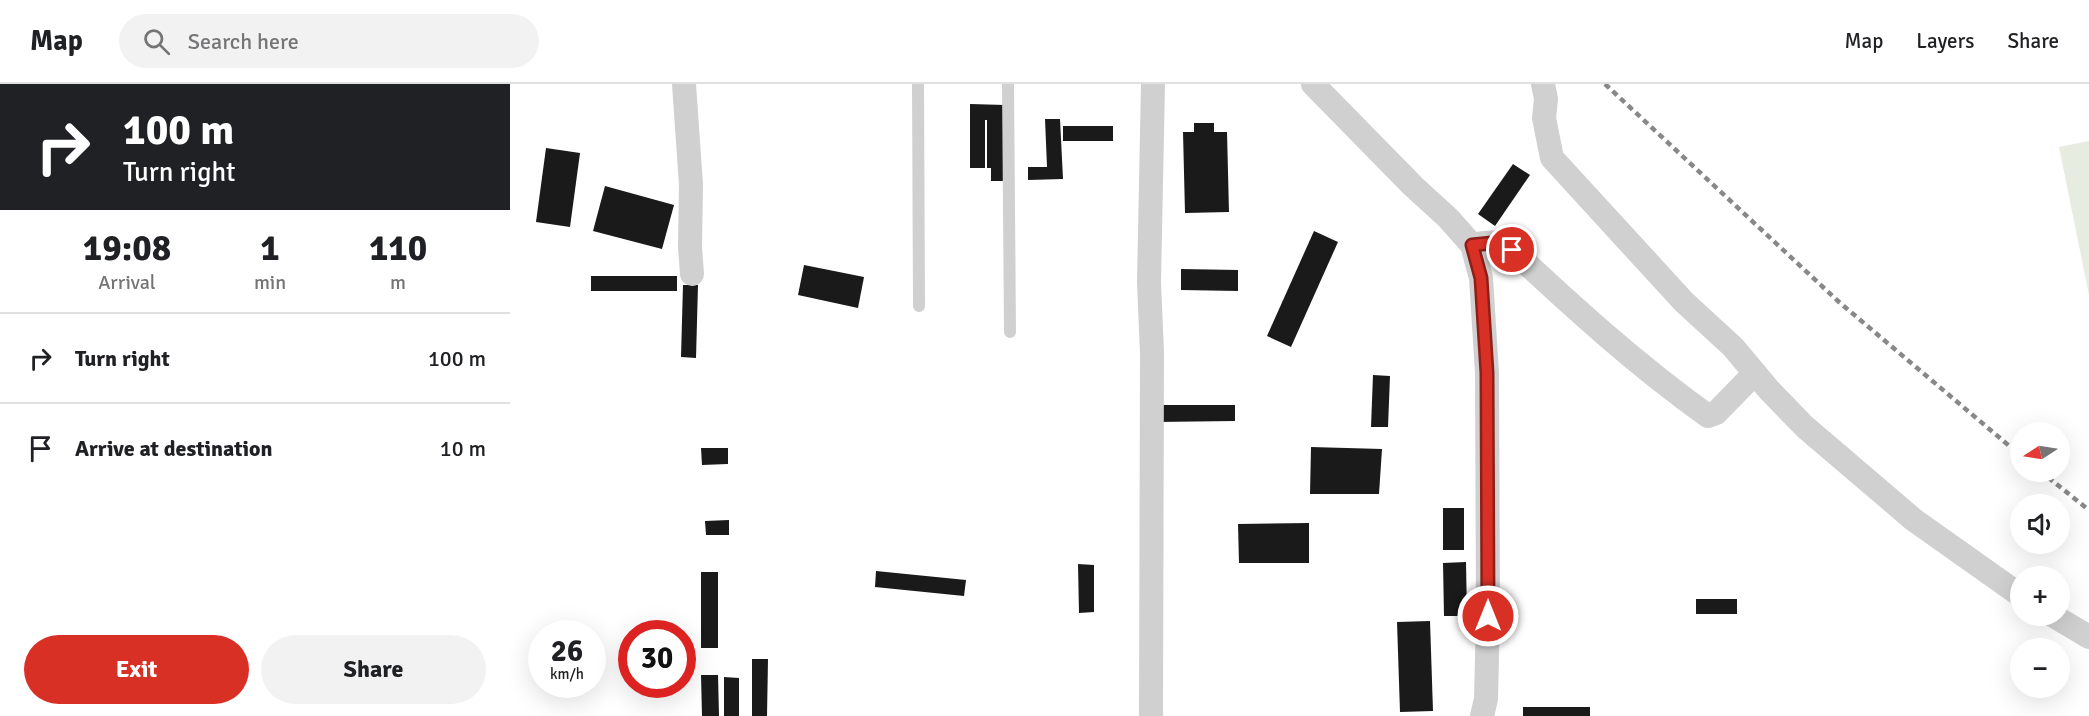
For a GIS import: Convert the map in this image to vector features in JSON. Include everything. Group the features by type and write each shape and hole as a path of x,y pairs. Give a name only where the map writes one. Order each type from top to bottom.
{"street":[{"path":"684,84 691,185 692,274"},
{"path":"1151,716 1152,352 1149,282 1153,84"},
{"path":"1314,84 1472,245 1481,278 1487,373 1488,627 1486,699 1482,716"},
{"path":"1544,84 1546,99 1544,118 1552,158 1684,302 1733,347 1805,427 1914,520 2010,588"},
{"path":"1472,245 1502,242 1571,306 1644,368 1707,416 1713,416 1755,373"},
{"path":"2070,626 2089,638"}],"lane":[{"path":"918,84 919,306"},
{"path":"1008,84 1010,332"}],"shaded area":[{"path":"2089,141 2089,295 2059,147"}],"building":[{"path":"970,104 1005,105 1005,181 991,181 991,168 987,168 987,120 985,120 985,168 970,168"},
{"path":"1045,119 1060,119 1063,179 1028,180 1028,167 1047,167"},
{"path":"1194,123 1214,123 1214,132 1227,132 1229,212 1185,213 1183,132 1194,132"},
{"path":"1063,126 1113,126 1113,141 1063,141"},
{"path":"546,148 580,153 570,227 536,222"},
{"path":"1513,164 1530,175 1495,226 1478,214"},
{"path":"605,186 674,205 662,249 593,231"},
{"path":"1314,231 1338,242 1291,347 1267,336"},
{"path":"804,265 864,277 858,308 798,295"},
{"path":"1181,269 1238,270 1238,291 1181,290"},
{"path":"591,276 677,276 677,291 591,291"},
{"path":"683,285 698,285 696,358 681,357"},
{"path":"1373,375 1390,376 1388,427 1371,427"},
{"path":"1155,405 1235,405 1235,421 1156,422"},
{"path":"1311,447 1382,449 1379,494 1310,494"},
{"path":"701,448 728,448 728,464 702,465"},
{"path":"1443,508 1464,508 1464,550 1443,550"},
{"path":"729,520 729,535 706,535 705,521"},
{"path":"1309,523 1309,563 1239,563 1238,524"},
{"path":"1466,562 1467,616 1444,616 1443,563"},
{"path":"1078,564 1094,565 1094,612 1079,613"},
{"path":"876,571 966,580 964,596 875,587"},
{"path":"701,572 718,572 718,648 701,648"},
{"path":"1696,599 1737,599 1737,614 1696,614"},
{"path":"1430,621 1433,711 1400,712 1397,622"},
{"path":"752,659 768,659 767,716 752,716"},
{"path":"701,675 718,675 719,716 702,716"},
{"path":"724,677 739,678 739,716 724,716"},
{"path":"1523,707 1590,707 1590,716 1523,716"}],"railway":[{"path":"1605,84 1839,302 2010,447"},
{"path":"2054,482 2089,510"}],"route":[{"path":"1488,616 1487,373 1481,278 1472,245 1502,242 1512,250"}]}
